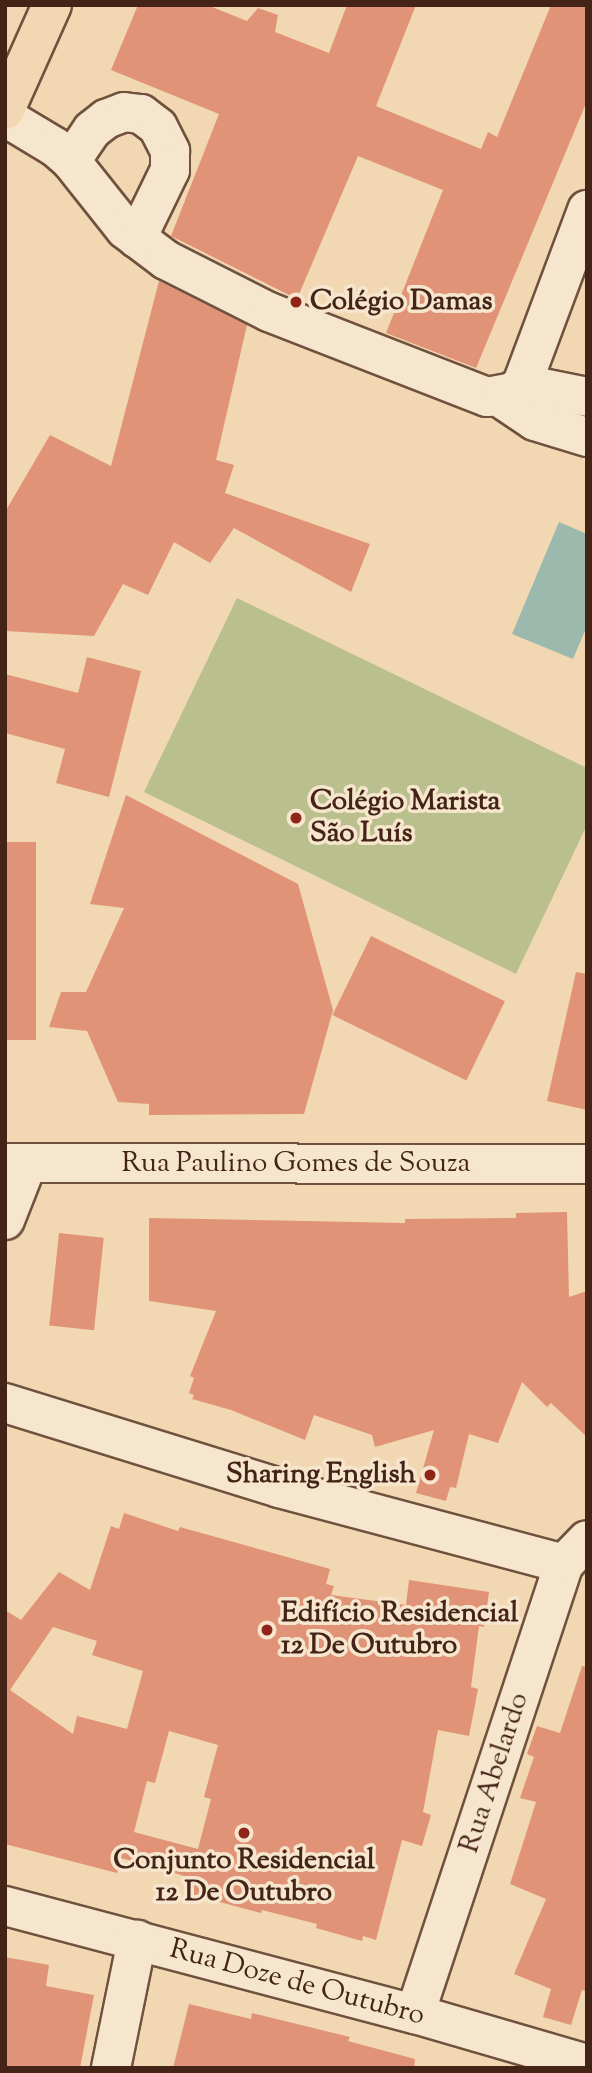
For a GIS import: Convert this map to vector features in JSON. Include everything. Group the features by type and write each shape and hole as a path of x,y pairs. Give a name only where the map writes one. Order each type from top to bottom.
{"main road":[{"path":"5,110 52,5"}],"street":[{"path":"71,161 92,130 114,115 124,112 141,114 159,127 170,151 170,170 137,238"},
{"path":"5,117 55,147 71,161 107,211 137,238 176,265 269,312 486,397 511,391 587,397"},
{"path":"511,391 587,210"},
{"path":"511,391 535,421 587,437"},
{"path":"5,1220 16,1163"},
{"name":"Rua Paulino Gomes de Souza","path":"16,1163 587,1164"},
{"path":"5,1403 279,1488 576,1552"},
{"name":"Rua Abelardo","path":"415,2014 576,1552"},
{"name":"Rua Doze de Outubro","path":"5,1906 415,2014 587,2064"},
{"path":"111,2068 137,1940"}],"green space":[{"path":"237,598 587,768 587,825 516,974 144,792"}],"shaded area":[{"path":"559,522 587,534 587,626 573,659 512,634"}],"building":[{"path":"138,5 207,5 247,21 258,8 278,15 275,32 329,53 347,5 416,5 376,106 481,149 488,132 497,137 551,5 587,5 587,101 476,368 386,333 443,190 358,156 297,299 171,236 219,114 111,70"},
{"path":"159,281 247,325 216,460 234,465 225,493 370,544 351,592 234,528 210,563 174,542 148,595 123,584 94,636 5,631 5,512 50,435 111,466"},
{"path":"87,657 141,671 109,797 56,783 65,749 5,733 5,674 78,693"},
{"path":"126,795 298,884 333,1010 304,1114 149,1115 149,1104 118,1102 87,1031 49,1027 61,992 86,992 124,908 90,904"},
{"path":"5,842 36,842 36,1040 5,1040"},
{"path":"371,936 505,1001 466,1080 332,1015"},
{"path":"576,972 587,974 587,1110 547,1101"},
{"path":"567,1212 569,1297 587,1291 587,1437 551,1403 547,1407 522,1382 498,1443 469,1434 456,1488 450,1487 446,1501 416,1493 434,1430 375,1447 372,1435 314,1415 305,1440 231,1410 192,1399 194,1395 189,1393 194,1378 190,1376 216,1311 149,1301 149,1218 405,1223 405,1219 516,1218 516,1213"},
{"path":"59,1233 104,1238 94,1330 49,1325"},
{"path":"124,1513 178,1531 180,1527 330,1569 326,1584 334,1586 331,1595 406,1605 409,1580 489,1592 484,1627 479,1626 471,1687 478,1689 469,1736 438,1730 423,1812 431,1815 422,1846 402,1840 376,1940 363,1936 362,1941 316,1928 317,1924 262,1910 261,1913 190,1894 195,1879 121,1858 117,1873 5,1844 5,1610 21,1620 59,1572 90,1590 111,1526 119,1529","holes":["53,1627 97,1641 92,1655 143,1671 127,1729 77,1716 73,1734 10,1690","169,1731 218,1745 204,1797 211,1799 198,1849 134,1832 147,1781 155,1783"]},
{"path":"582,1666 587,1667 587,1992 582,1990 571,2025 543,2017 551,1989 514,1974 546,1899 510,1884 536,1802 520,1798 534,1757 527,1754 537,1726 560,1733"},
{"path":"5,1957 49,1965 46,1986 94,1995 80,2068 5,2068"},
{"path":"189,2004 251,2019 252,2013 350,2037 348,2041 415,2059 414,2068 173,2068"}],"place":[{"name":"Colégio Damas","path":"296,302"},
{"name":"Colégio Marista São Luís","path":"296,818"},
{"name":"Sharing English","path":"430,1475"},
{"name":"Edifício Residencial 12 De Outubro","path":"267,1630"},
{"name":"Conjunto Residencial 12 De Outubro","path":"244,1833"}]}
